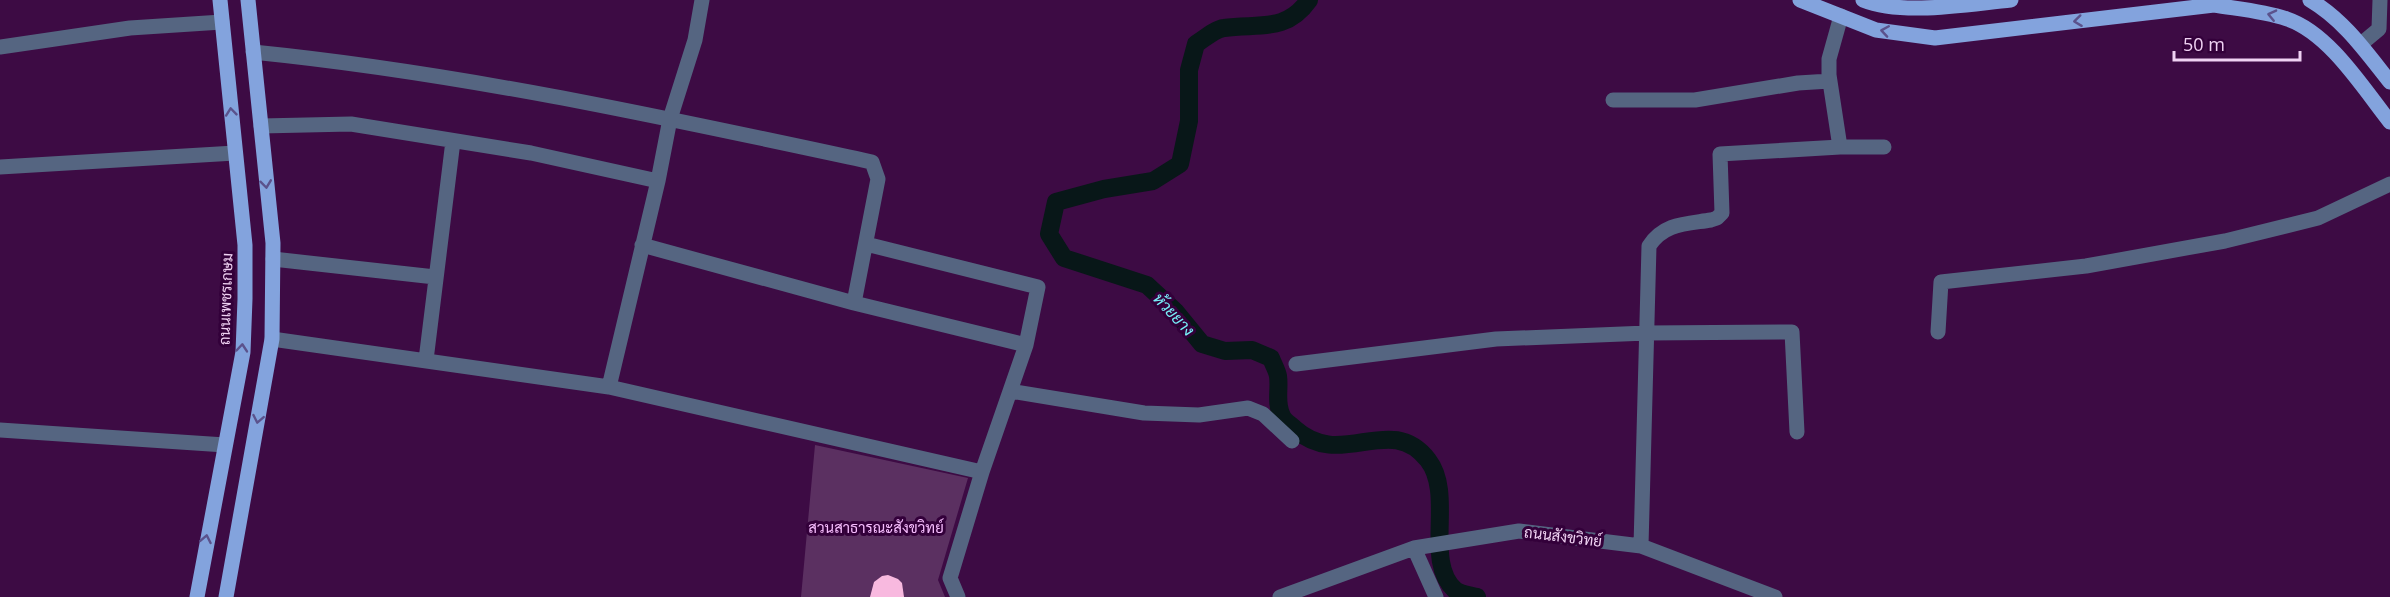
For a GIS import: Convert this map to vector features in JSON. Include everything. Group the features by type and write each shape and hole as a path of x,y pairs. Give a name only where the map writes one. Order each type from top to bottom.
{"main road":[{"name":"ถนนเพชรเกษม","path":"197,597 243,352 245,245 220,0"},
{"path":"226,597 272,339 273,259 248,0"},
{"path":"1800,0 1876,30 1935,38 2214,5 2248,10 2288,19 2315,34 2343,63 2390,122"},
{"path":"1863,0 1875,5 2011,0"},
{"path":"2310,0 2327,10 2361,44 2390,82"},
{"path":"2343,63 2361,44"}],"street":[{"path":"609,387 658,181 670,119 695,40 702,0"},
{"path":"2361,44 2379,29 2380,0"},
{"path":"1840,147 1829,59 1841,16"},
{"path":"0,47 130,28 222,22"},
{"path":"253,52 432,76 670,119 872,162 878,179 854,303"},
{"path":"1613,100 1695,100 1798,83 1830,81"},
{"path":"261,126 351,124 531,153 658,181"},
{"path":"426,360 453,141"},
{"path":"1641,546 1649,246 1655,236 1672,226 1711,220 1722,213 1720,154 1840,147 1884,147"},
{"path":"0,168 235,153"},
{"path":"1938,332 1941,282 2086,266 2225,241 2318,218 2390,184"},
{"path":"866,244 1038,287 1026,345 982,472 950,578 958,597"},
{"path":"642,245 854,303 1026,345"},
{"path":"273,259 435,277"},
{"path":"1296,364 1496,339 1647,333 1792,332 1797,432"},
{"path":"272,339 609,387 982,472"},
{"path":"1010,391 1144,413 1199,415 1248,408 1263,414 1292,441"},
{"path":"0,430 225,445"},
{"name":"ถนนสังขวิทย์","path":"1280,597 1414,548 1519,531 1641,546 1775,597"},
{"path":"1414,548 1437,597"}],"green space":[{"name":"สวนสาธารณะสังขวิทย์","path":"815,445 968,478 938,580 945,597 801,597"}],"building":[{"path":"888,575 902,583 904,597 870,597 874,582"}],"waterway":[{"name":"ห้วยยาง","path":"1309,0 1291,18 1281,22 1221,29 1196,44 1189,70 1189,121 1180,164 1153,181 1104,189 1056,202 1049,234 1064,258 1147,285 1175,311 1202,344 1225,351 1252,350 1271,358 1278,376 1278,401 1282,416 1295,429 1313,440 1330,445 1398,440 1413,446 1428,460 1436,474 1439,491 1441,562 1446,578 1455,590 1477,597"}]}
